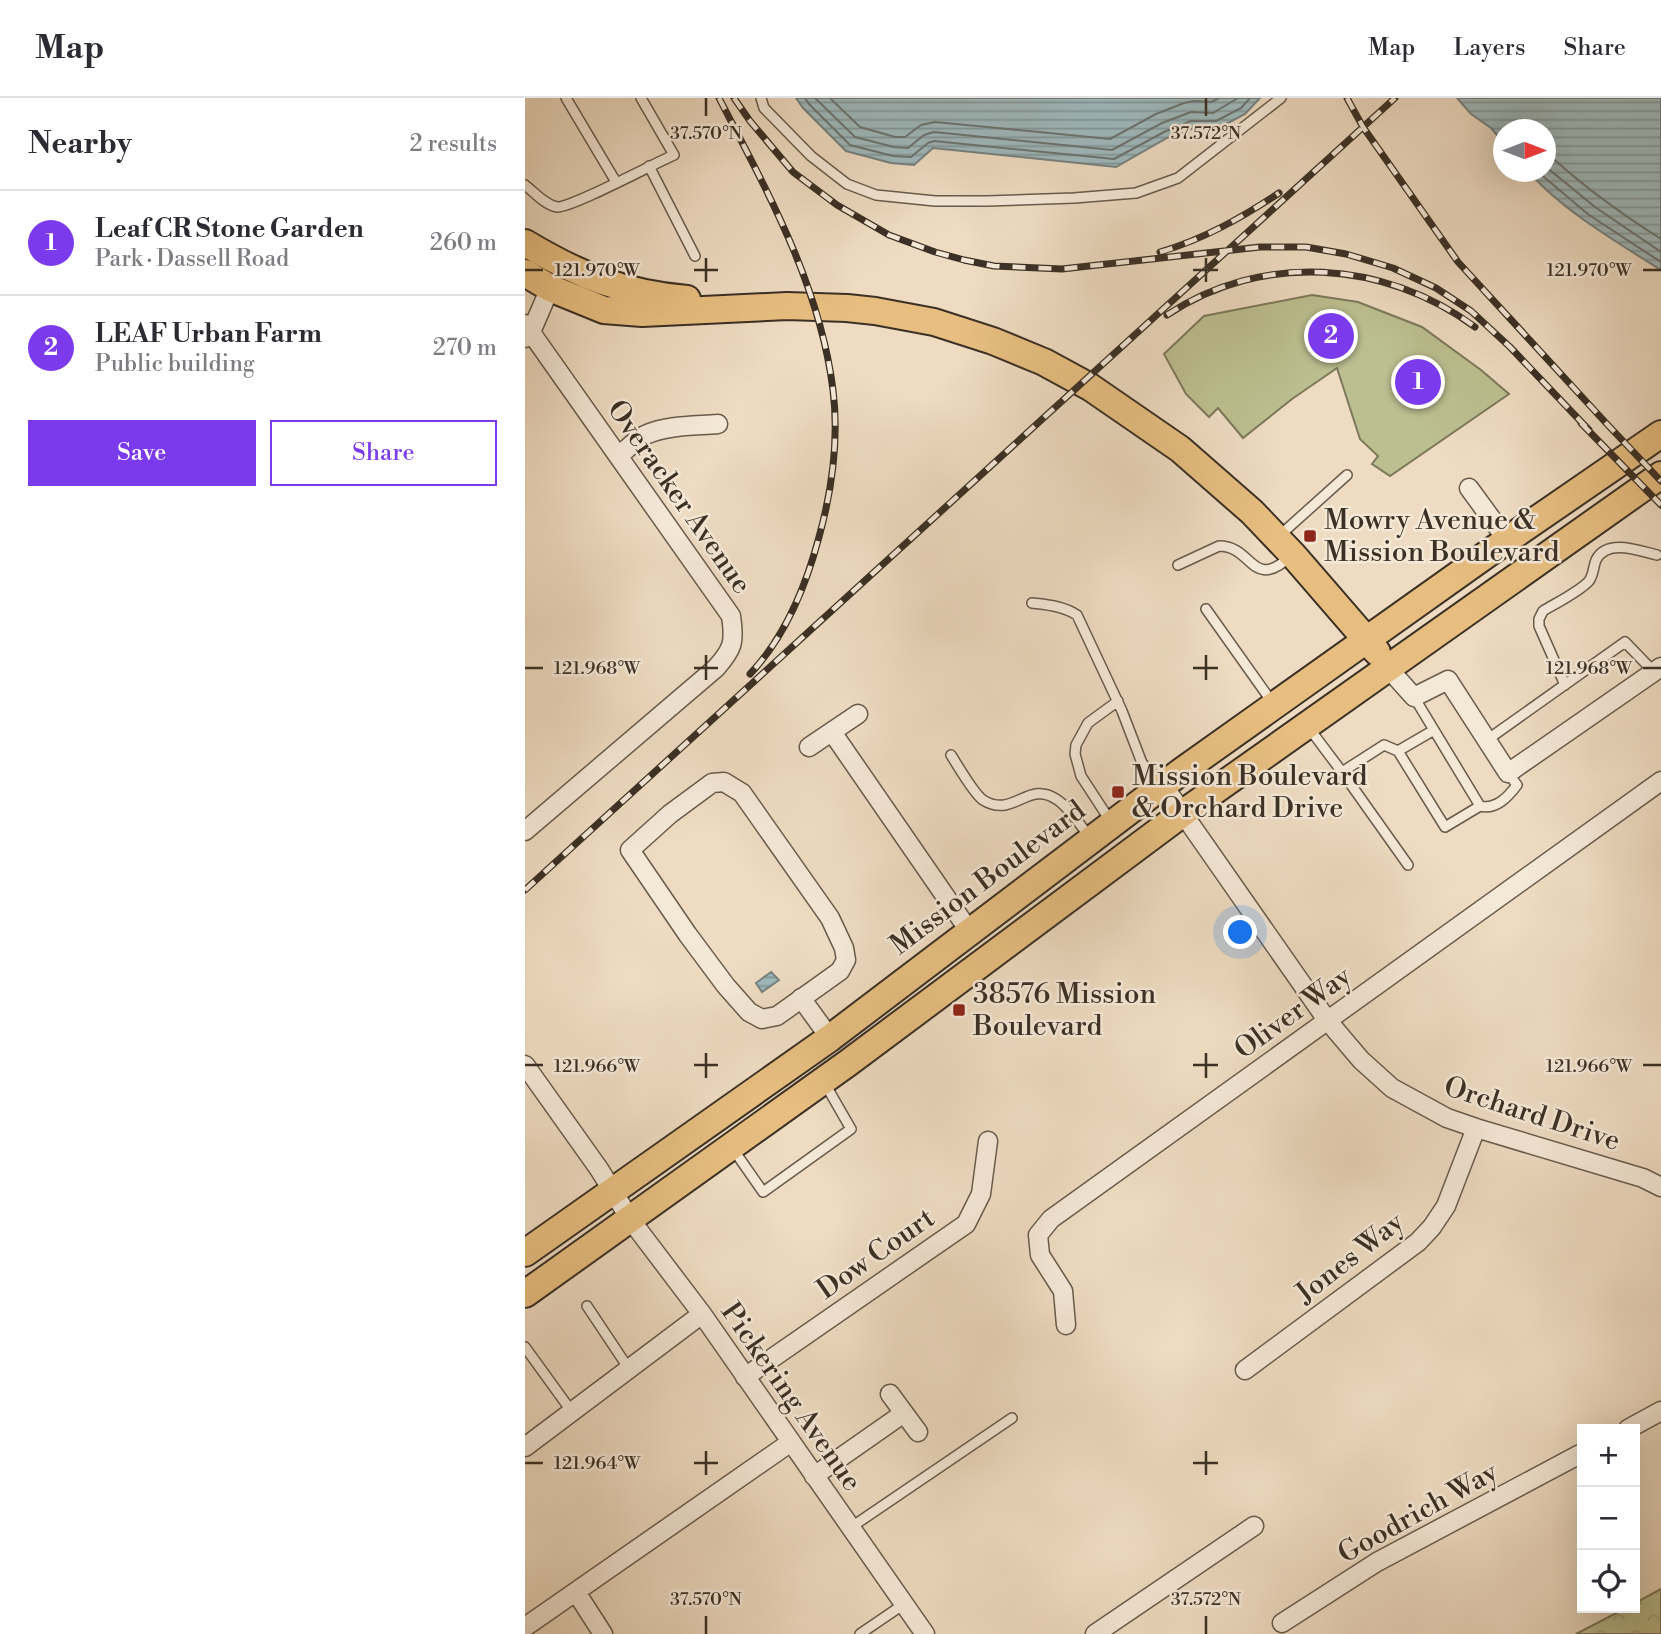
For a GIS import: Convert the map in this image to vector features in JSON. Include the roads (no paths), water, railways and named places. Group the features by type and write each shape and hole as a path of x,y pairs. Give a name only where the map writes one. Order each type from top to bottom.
{"main road":[{"path":"525,243 556,262 602,282 627,290 684,299"},
{"path":"525,253 543,273 550,288"},
{"path":"525,273 550,288 604,310 642,313 787,306 847,308 934,322 993,341 1065,373 1173,443"},
{"path":"550,288 553,282 561,281 628,298 712,301 843,298 903,305 956,318 1048,354 1095,379 1252,512 1367,640 1388,668"},
{"name":"Mission Boulevard","path":"525,1253 830,1038 1163,785 1661,433"},
{"path":"525,1294 823,1081 1183,813 1661,475"}],"street":[{"name":"Overacker Avenue","path":"525,831 716,668 730,652 733,632 730,616 619,456 527,332 550,288"},
{"path":"619,456 646,435 674,428 717,425"},
{"path":"1469,488 1507,540"},
{"path":"1388,668 1414,697 1448,680 1508,773 1657,669"},
{"path":"809,747 858,714"},
{"path":"832,732 970,932"},
{"name":"Oliver Way","path":"1066,1325 1063,1291 1040,1255 1038,1235 1051,1219 1661,781"},
{"path":"724,782 742,793 830,918 844,948 846,960 840,971 801,998 777,1016 762,1019 749,1012 688,935 630,850 670,814 712,783 724,782"},
{"name":"Orchard Drive","path":"1163,785 1327,1020 1361,1060 1392,1088 1447,1118 1643,1178 1661,1187"},
{"path":"801,998 830,1038"},
{"name":"Pickering Avenue","path":"525,1065 599,1169 630,1219 702,1314 925,1634"},
{"name":"Jones Way","path":"1245,1370 1418,1242 1446,1206 1476,1128"},
{"name":"Dow Court","path":"745,1377 966,1224 981,1194 988,1140"},
{"path":"525,1447 702,1314"},
{"path":"890,1394 918,1432"},
{"path":"1636,1424 1661,1411"},
{"path":"814,1476 904,1413"},
{"path":"525,1627 791,1442"},
{"name":"Goodrich Way","path":"1282,1623 1377,1562 1577,1456"},
{"path":"1095,1634 1254,1525"},
{"path":"576,1592 603,1634"}],"lane":[{"path":"566,98 616,183"},
{"path":"525,185 547,203 559,207 674,155 641,98"},
{"path":"761,98 764,108 811,156 847,184 876,195 935,201 987,201 1136,193 1178,178 1281,98"},
{"path":"649,166 695,256"},
{"path":"1178,565 1219,546 1234,549 1254,566 1266,571 1278,567 1284,546 1347,475"},
{"path":"1565,685 1539,626 1543,611 1587,583 1592,576 1596,560 1612,548 1657,555"},
{"path":"1032,603 1053,606 1077,615 1118,701 1142,762 1163,785"},
{"path":"1206,609 1275,706"},
{"path":"1487,740 1625,642 1657,669"},
{"path":"1414,697 1480,806"},
{"path":"1102,832 1081,776 1075,754 1076,745 1088,723 1118,701"},
{"path":"1307,725 1408,865"},
{"path":"1398,751 1434,730"},
{"path":"1342,772 1384,745 1398,751 1445,827 1480,806 1492,806 1509,796 1517,785 1508,773"},
{"path":"951,755 980,799 996,806 1004,806 1035,793 1044,793 1057,799 1070,812 1102,832"},
{"path":"731,1146 764,1192 851,1129 823,1081"},
{"path":"587,1306 629,1369"},
{"path":"525,1347 572,1412"},
{"path":"851,1528 1012,1418"},
{"path":"860,1634 904,1604"}],"water":[{"path":"796,98 1260,98 1245,114 1217,129 1194,128 1167,138 1116,167 933,148 914,165 891,163 846,151"},
{"path":"1457,98 1661,98 1661,270 1574,213 1538,182 1556,182 1556,119 1493,119 1493,130 1471,114"},
{"path":"771,972 779,980 762,992 756,983"}],"railway":[{"path":"719,98 773,204 804,276 826,351 835,408 831,483 814,555 801,592 784,627 750,674"},
{"path":"734,98 793,172 837,205 889,235 964,260 994,266 1062,269 1260,247 1306,247 1346,254 1393,268 1436,288 1471,311 1510,347 1589,430"},
{"path":"1347,98 1363,127 1458,262 1661,481"},
{"path":"525,890 1395,98"},
{"path":"1160,252 1222,227 1279,193"},
{"path":"1167,315 1204,295 1242,281 1282,273 1323,272 1363,277 1402,288 1440,305 1475,327"},
{"path":"1581,423 1661,505"}],"place":[{"name":"LEAF Urban Farm","path":"1331,336"},
{"name":"Leaf CR Stone Garden","path":"1418,382"},
{"name":"Mowry Avenue & Mission Boulevard","path":"1310,536"},
{"name":"Mission Boulevard & Orchard Drive","path":"1118,792"},
{"name":"38576 Mission Boulevard","path":"959,1010"}]}
